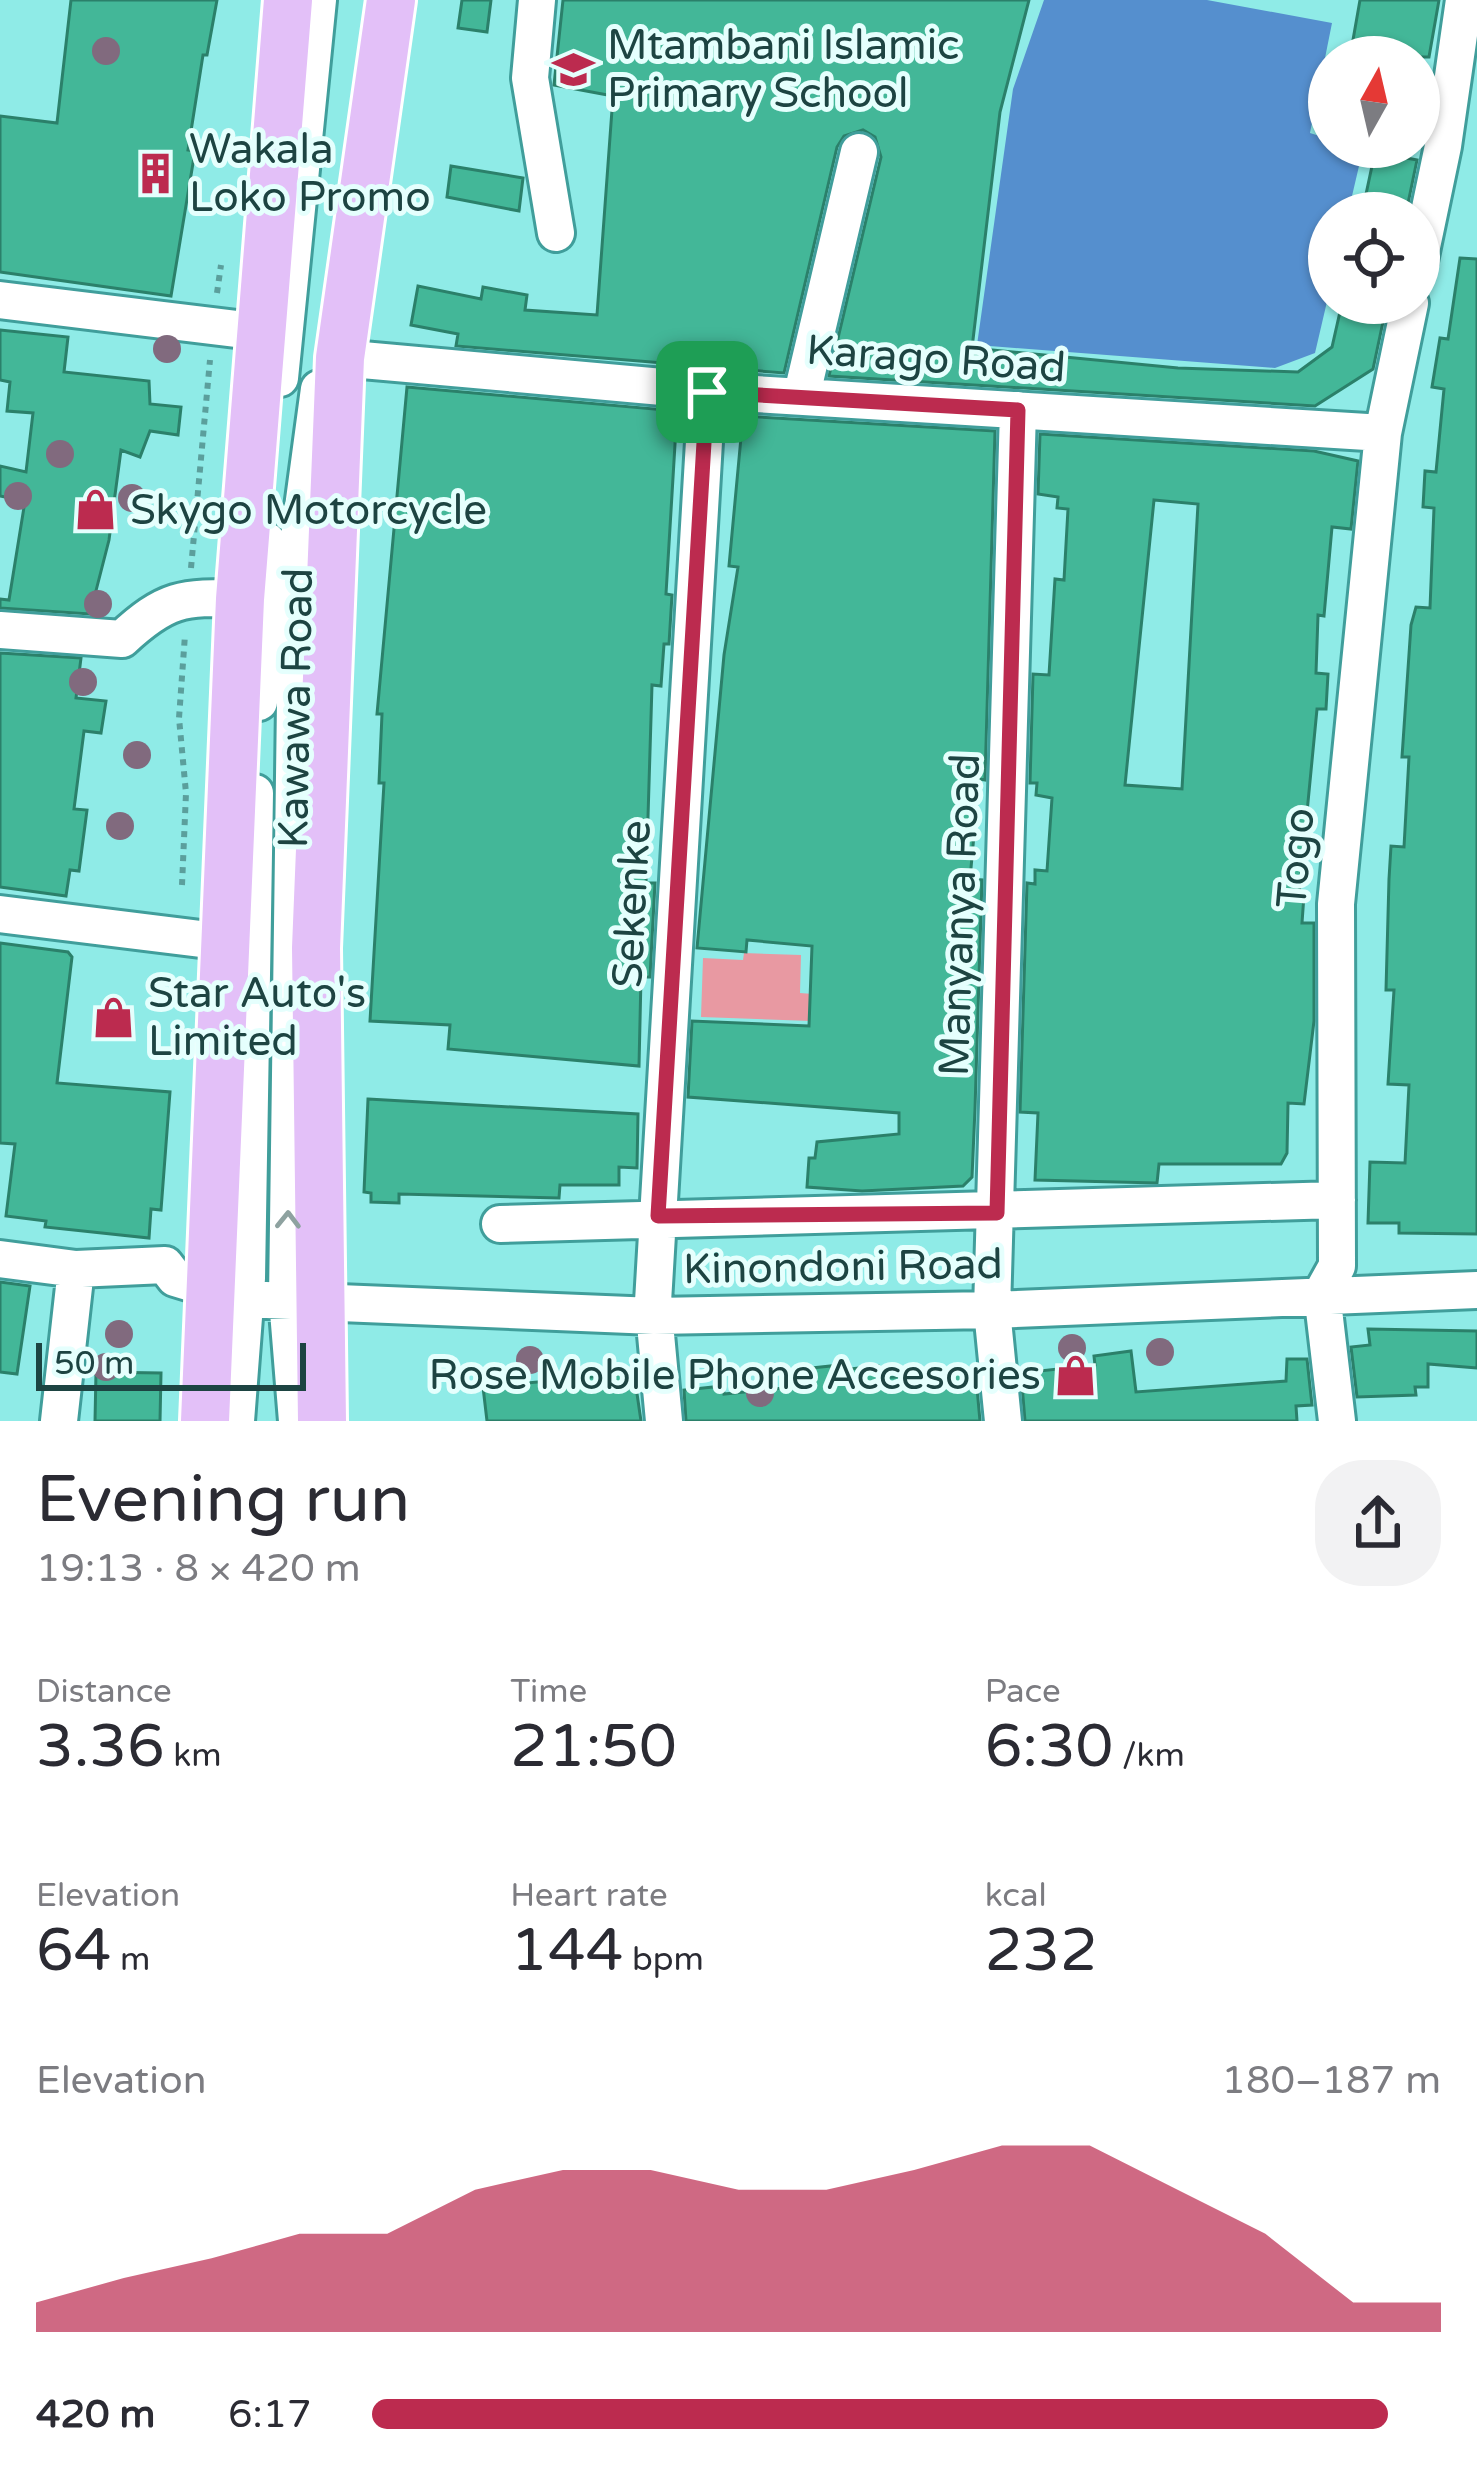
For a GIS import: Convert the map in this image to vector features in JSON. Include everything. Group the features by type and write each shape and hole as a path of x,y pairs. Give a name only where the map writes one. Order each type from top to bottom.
{"main road":[{"name":"Kawawa Road","path":"205,1421 227,1295 225,942 240,599 288,0"},
{"name":"Kawawa Road","path":"322,1421 302,1300 340,358 392,0"}],"street":[{"name":"Kawawa Road","path":"236,1421 227,1295 271,459 318,0"},
{"name":"Kawawa Road","path":"297,1421 302,1300 297,552 371,0"},
{"path":"538,0 530,78 556,233"},
{"path":"1440,203 1460,148 1465,0"},
{"path":"802,394 859,152"},
{"path":"0,300 261,332"},
{"name":"Togo","path":"1337,1421 1322,1293 1337,1267 1336,904 1382,433 1405,324"},
{"name":"Karago Road","path":"340,358 707,392 802,394 1382,433"},
{"name":"Sekenke","path":"664,1421 654,1316 658,1216 707,392"},
{"name":"Manyanya Road","path":"1003,1421 992,1310 1018,410"},
{"path":"0,630 122,639 164,604 188,596 240,599"},
{"path":"0,914 225,942"},
{"path":"500,1224 1337,1200"},
{"path":"0,1258 76,1269 165,1264 176,1278 227,1295"},
{"path":"59,1421 76,1269"},
{"name":"Kinondoni Road","path":"227,1295 654,1316 992,1310 1477,1290"}],"shaded area":[{"path":"744,953 801,955 800,993 813,994 811,1021 701,1017 703,958 743,960"}],"water":[{"path":"1044,0 1207,0 1332,23 1329,36 1308,36 1308,168 1359,168 1353,192 1308,192 1308,324 1322,324 1315,353 1275,368 977,345 1013,89"}],"building":[{"path":"71,0 217,0 188,150 195,151 171,296 0,272 0,116 57,123"},
{"path":"462,0 491,0 487,32 458,28"},
{"path":"563,0 1029,0 1000,112 972,348 1178,368 1298,372 1332,347 1337,324 1383,324 1373,369 1315,406 829,376 881,157 875,137 863,130 844,136 837,147 784,373 456,346 458,334 411,325 418,286 481,299 483,287 527,295 525,310 597,315 613,96 554,85"},
{"path":"1360,0 1439,0 1433,36 1354,36"},
{"path":"451,166 523,178 519,211 447,197"},
{"path":"1372,168 1415,168 1410,192 1366,192"},
{"path":"1460,258 1477,259 1477,1234 1399,1233 1399,1223 1368,1223 1370,1162 1405,1163 1409,1085 1388,1084 1394,990 1386,990 1391,846 1404,847 1409,757 1402,757 1411,625 1416,607 1430,608 1434,508 1423,507 1425,471 1436,472 1444,389 1432,387 1440,338 1448,339"},
{"path":"0,330 68,337 64,372 149,381 150,404 181,407 178,435 150,431 140,457 121,450 109,540 90,614 0,608 0,599 9,600 25,501 0,496 0,466 26,472 33,413 7,411 10,382 0,380"},
{"path":"407,387 677,411 666,594 672,595 669,644 664,644 661,686 652,685 646,883 655,883 650,977 641,977 639,1066 448,1049 450,1025 370,1021 384,783 379,783 382,714 377,714"},
{"path":"743,416 995,431 985,780 979,779 970,879 982,880 975,1109 972,1177 963,1186 862,1191 807,1187 809,1158 815,1158 817,1142 899,1134 899,1113 688,1097 692,1021 809,1026 812,946 747,940 746,952 697,948 724,655 738,567 729,566"},
{"path":"1040,434 1314,451 1358,461 1351,529 1332,527 1324,616 1318,615 1316,673 1328,674 1326,709 1317,709 1299,895 1304,895 1302,923 1314,923 1314,1021 1304,1104 1288,1103 1287,1153 1281,1164 1159,1164 1157,1183 1035,1180 1038,1113 1020,1112 1027,883 1035,884 1035,870 1047,871 1052,798 1036,795 1037,783 1030,783 1033,674 1049,675 1055,579 1064,580 1068,509 1057,508 1058,497 1038,494","holes":["1154,500 1198,504 1182,789 1125,785"]},
{"path":"0,653 81,658 76,698 106,701 101,733 84,731 74,809 87,810 79,871 70,870 66,896 0,887"},
{"path":"0,943 68,952 72,957 57,1083 170,1092 161,1210 151,1209 149,1238 45,1227 46,1221 6,1216 15,1144 0,1143"},
{"path":"368,1099 638,1114 637,1168 619,1167 619,1185 560,1185 559,1198 399,1194 399,1203 371,1202 371,1193 364,1192"},
{"path":"0,1282 30,1286 17,1374 0,1372"},
{"path":"1368,1329 1477,1331 1477,1368 1428,1364 1428,1387 1415,1387 1416,1395 1357,1397 1351,1347 1370,1345"},
{"path":"1131,1351 1136,1392 1286,1381 1287,1359 1307,1359 1312,1405 1296,1406 1297,1421 1025,1421 1021,1373 1095,1365 1094,1356"},
{"path":"831,1366 832,1371 878,1366 879,1378 963,1373 964,1379 976,1377 980,1421 686,1421 684,1390 723,1386 724,1394 793,1387 792,1370"},
{"path":"96,1372 161,1373 160,1421 95,1421"},
{"path":"634,1373 641,1421 487,1421 483,1387"}],"place":[{"name":"Mtambani Islamic Primary School","path":"573,69"},
{"name":"Wakala Loko Promo","path":"155,173"},
{"name":"Skygo Motorcycle","path":"96,510"},
{"name":"Star Auto's Limited","path":"114,1017"},
{"name":"Rose Mobile Phone Accesories","path":"1075,1375"}],"route":[{"path":"707,392 1018,410 997,1213 658,1216 707,392"}]}
